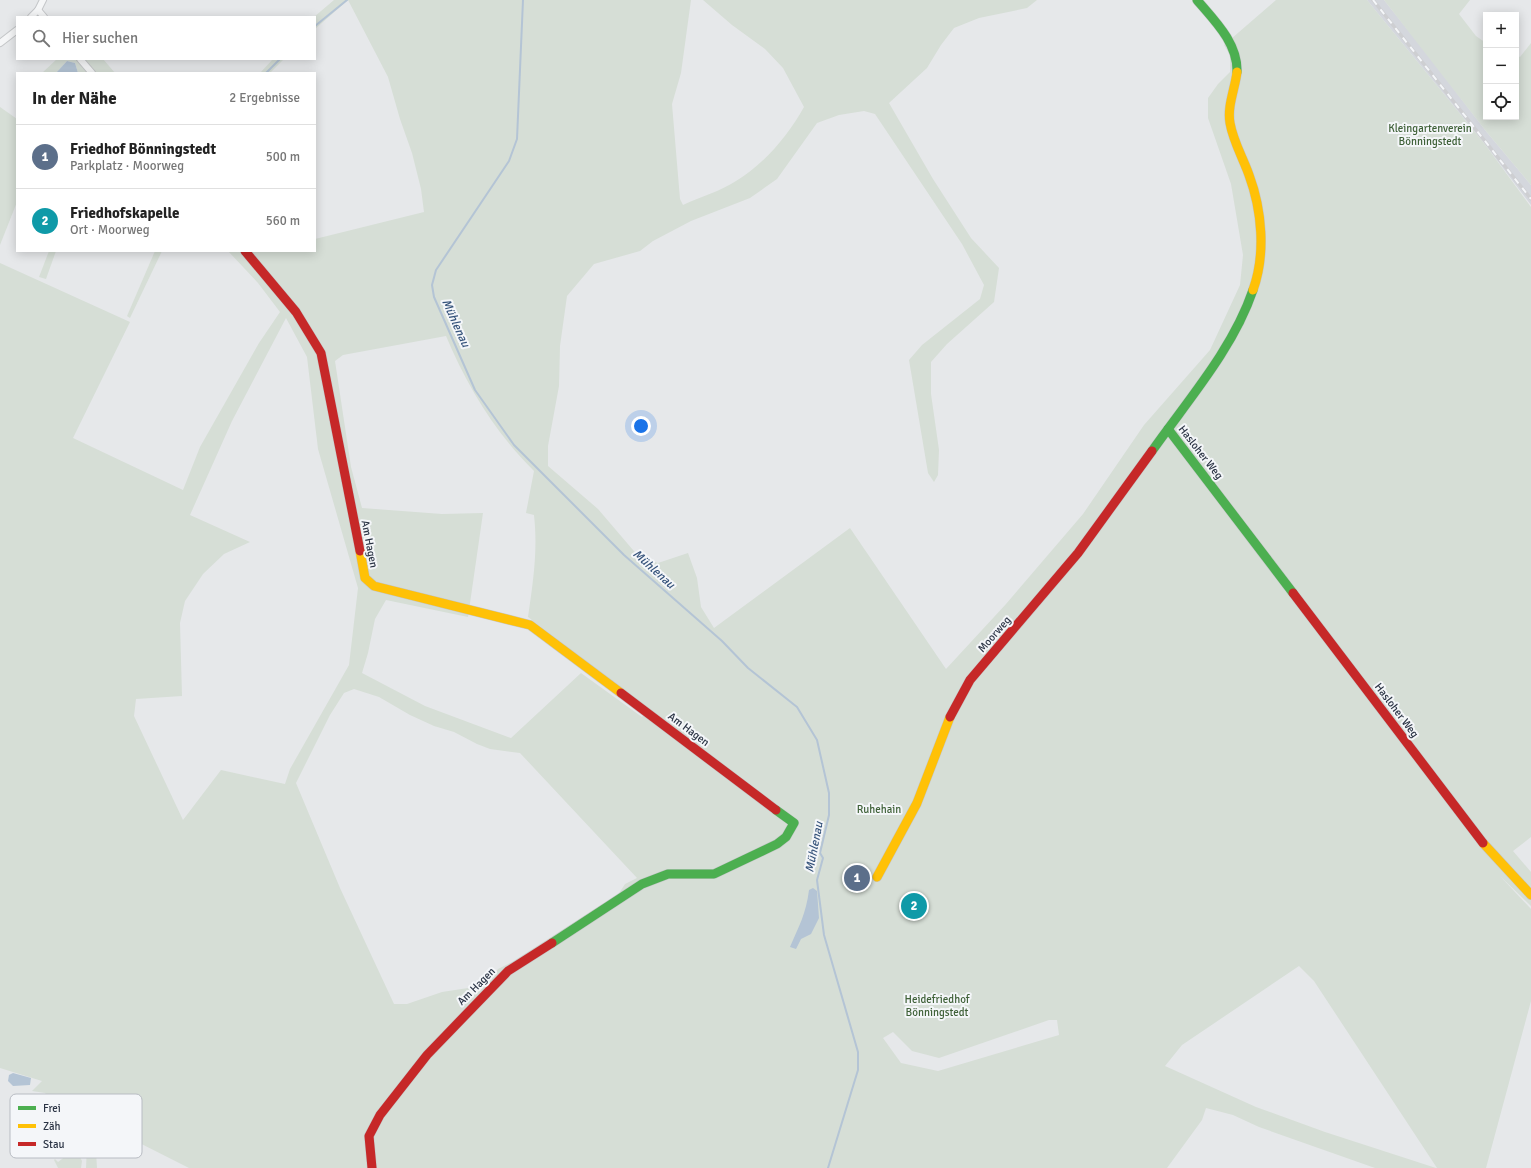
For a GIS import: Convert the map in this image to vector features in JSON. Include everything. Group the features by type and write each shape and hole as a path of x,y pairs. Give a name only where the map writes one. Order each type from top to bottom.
{"street":[{"path":"32,16 38,10 43,0"},
{"name":"Hasloher Weg","path":"1196,0 1221,29 1236,54 1238,71 1232,94 1229,120 1237,149 1254,190 1260,226 1260,263 1250,300 1219,358 1168,429 1473,830 1498,861 1531,895"},
{"path":"38,10 43,16"},
{"path":"0,43 16,31"},
{"path":"81,60 91,72"},
{"name":"Am Hagen","path":"246,252 288,301 311,334 321,353 365,578 374,586 530,625 794,823 786,837 777,844 714,874 668,874 642,884 508,971 427,1055 380,1115 369,1136 370,1160 372,1168"},
{"name":"Moorweg","path":"877,877 901,835 922,793 956,703 969,681 1063,571 1168,429"}],"shaded area":[{"path":"1367,0 1384,0 1485,130 1531,185 1531,205 1484,143"}],"green space":[{"path":"334,0 348,0 316,28 315,16"},
{"path":"348,0 691,0 681,73 672,104 680,199 683,205 730,185 766,158 783,139 804,107 783,68 765,49 732,25 703,0 1037,0 1027,8 979,18 954,28 941,45 927,68 889,103 933,179 971,238 999,268 994,302 947,344 931,362 931,394 939,450 938,475 934,482 928,473 909,360 922,345 980,299 984,285 962,244 875,114 864,111 839,115 817,123 777,179 750,198 691,221 653,241 640,251 594,264 567,296 560,346 559,386 548,446 548,466 598,509 639,557 658,563 688,553 697,578 701,607 714,628 850,528 946,669 1006,604 1083,514 1144,425 1210,350 1240,285 1243,255 1231,184 1208,118 1208,98 1218,84 1230,72 1230,55 1224,45 1276,0 1367,0 1484,143 1531,207 1531,837 1513,851 1531,872 1531,906 1500,876 1531,909 1531,1001 1486,1168 1437,1168 1314,981 1299,966 1182,1045 1165,1066 1256,1107 1325,1132 1436,1168 1375,1168 1259,1127 1233,1115 1206,1108 1202,1120 1167,1168 189,1168 142,1144 142,1094 46,1094 32,1091 42,1081 0,1068 0,263 130,322 73,438 183,490 200,447 259,343 280,312 258,283 229,252 316,252 316,239 424,212 421,189 412,153 400,119 388,77","holes":["286,318 307,357 318,449 358,588 349,665 290,769 285,784 221,770 183,820 134,716 136,699 182,696 180,623 185,601 203,574 224,554 250,542 190,515 232,421","446,336 463,373 495,425 520,457 534,471 526,513 534,515 535,528 535,554 528,617 649,709 642,717 581,673 511,738 425,706 362,673 375,619 386,600 468,617 483,513 442,514 362,508 351,467 335,361 343,355","354,689 379,697 410,715 434,726 454,732 477,744 490,749 520,753 637,878 625,884 616,898 601,905 512,962 498,969 488,983 442,992 407,1004 394,1004 340,888 296,783 330,715 344,693","1049,1020 1057,1020 1059,1035 938,1071 901,1063 883,1038 893,1032 912,1051 939,1058"]},
{"path":"1384,0 1470,0 1459,14 1476,36 1483,41 1483,120 1519,120 1519,56 1531,43 1531,185 1485,130"},
{"path":"56,60 104,60 114,72 78,72 75,63 67,61 57,72 43,72"},
{"path":"272,60 283,60 271,72 261,72"},
{"path":"0,107 16,118 16,205 0,245"},
{"path":"49,252 56,252 46,279 39,277"},
{"path":"155,252 162,252 130,318 127,316"},
{"path":"63,1158 80,1158 82,1161 81,1168 58,1168 54,1160 55,1159 58,1162"},
{"path":"86,1158 96,1158 97,1168 86,1168"}],"water":[{"path":"67,61 75,63 78,72 57,72"},
{"path":"813,888 817,891 819,918 811,934 801,939 796,949 790,947 804,913 809,890"},
{"path":"13,1073 31,1078 30,1085 13,1086 8,1081 9,1075"}],"waterway":[{"path":"316,25 347,0"},
{"name":"Mühlenau","path":"523,0 517,139 509,161 436,270 432,285 434,297 475,390 514,445 624,555 722,641 748,668 797,707 817,740 829,793 829,815 820,853 823,858 817,880 824,935 858,1052 858,1070 828,1168"},
{"path":"267,72 279,60"}],"railway":[{"path":"1373,0 1531,199"}],"traffic: fast":[{"path":"1197,0 1224,33 1234,51 1237,72"},
{"path":"1152,451 1195,393 1222,353 1234,333 1253,290"},
{"path":"1168,429 1293,593"},
{"path":"552,943 642,884 668,874 714,874 777,844 786,837 794,823 776,810"}],"traffic: slow":[{"path":"1237,72 1230,104 1229,117 1233,136 1247,169 1257,203 1261,232 1260,262 1253,290"},
{"path":"360,551 365,578 374,586 530,625 621,693"},
{"path":"877,877 917,803 950,717"},
{"path":"1483,843 1531,895"}],"traffic: jam":[{"path":"246,252 296,312 321,353 360,551"},
{"path":"950,717 970,680 1078,553 1152,451"},
{"path":"1293,593 1483,843"},
{"path":"621,693 776,810"},
{"path":"372,1168 369,1136 380,1115 427,1055 508,971 552,943"}],"place":[{"name":"Friedhof Bönningstedt","path":"857,878"},
{"name":"Friedhofskapelle","path":"914,906"}],"park label":[{"name":"Kleingartenverein Bönningstedt","path":"1430,134"},
{"name":"Ruhehain","path":"879,809"},
{"name":"Heidefriedhof Bönningstedt","path":"937,1005"}]}
